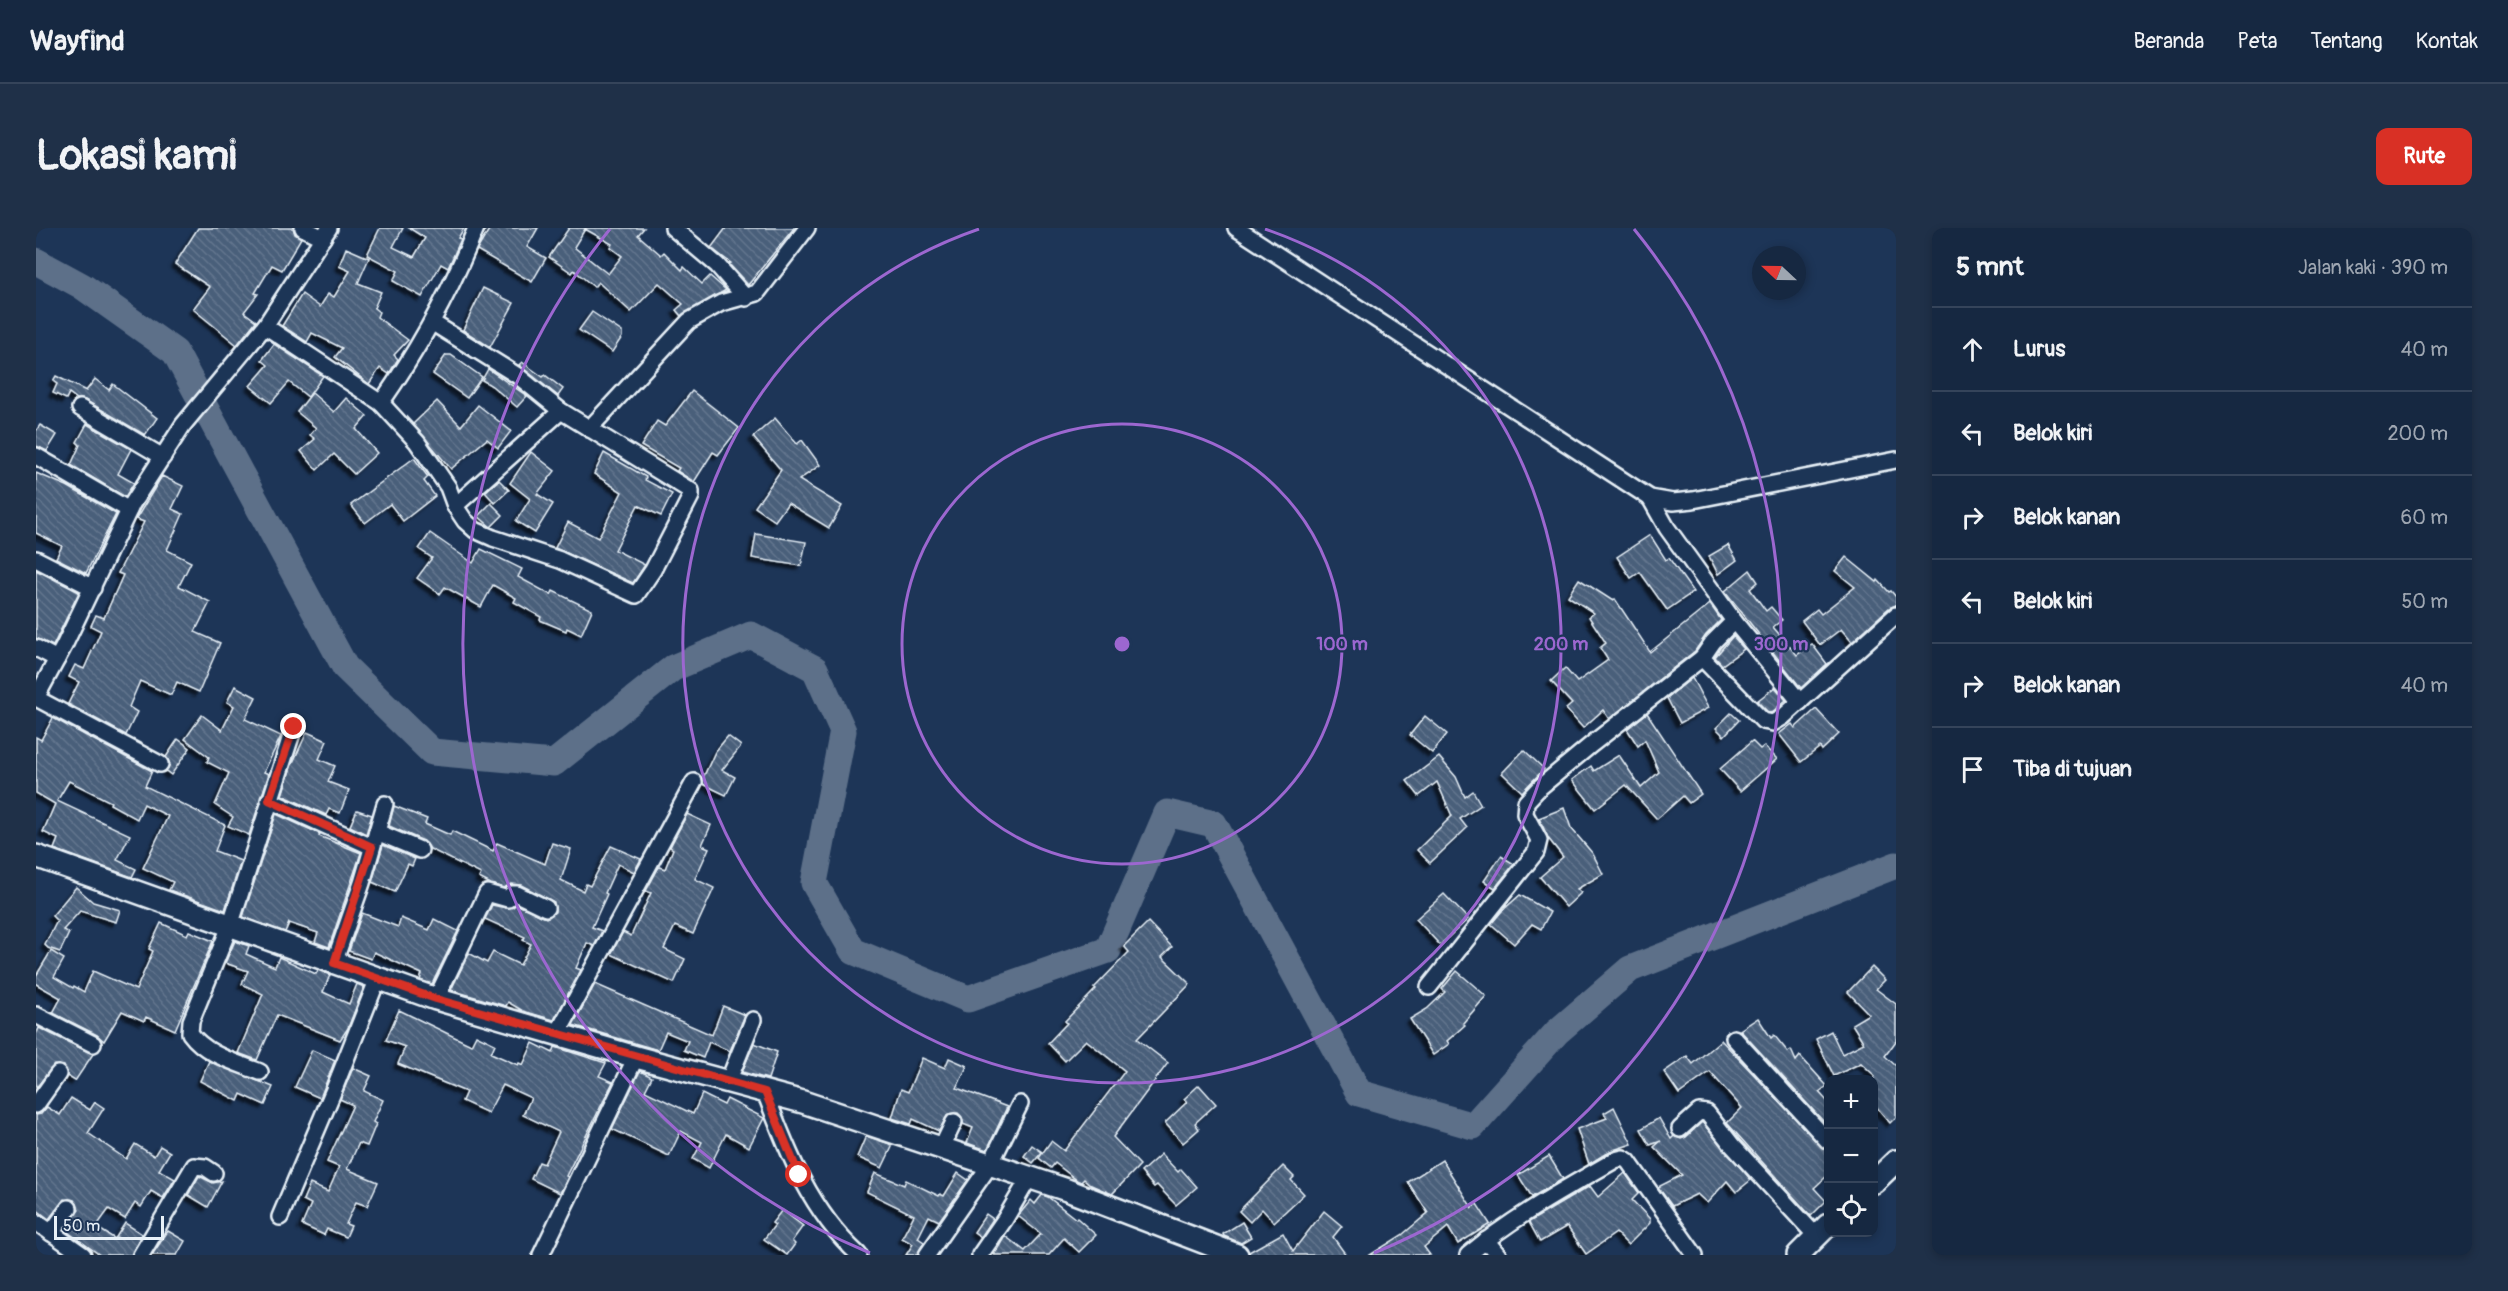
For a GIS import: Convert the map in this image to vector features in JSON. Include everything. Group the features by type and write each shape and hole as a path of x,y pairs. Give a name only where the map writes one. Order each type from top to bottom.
{"street":[{"path":"160,764 36,698 93,588 129,510 183,425 265,326 326,233 303,228"},
{"path":"381,402 433,323 460,268 476,228"},
{"path":"673,228 717,265 746,298"},
{"path":"589,429 689,321 721,303 746,298 757,293 807,228"},
{"path":"1236,228 1650,498 1673,502 1693,500 1896,461"},
{"path":"265,326 381,402 417,442 448,487 455,506 465,521 484,534 560,560 636,595 653,570 691,496 691,491 561,411 518,375 433,323"},
{"path":"80,408 163,457"},
{"path":"455,506 561,411"},
{"path":"36,456 129,510"},
{"path":"1650,498 1667,528 1734,621 1800,702"},
{"path":"36,559 93,588"},
{"path":"1702,658 1762,721 1773,723 1800,702 1896,615"},
{"path":"1429,987 1536,852 1539,840 1524,814 1527,802 1539,788 1592,744 1702,658 1713,642 1734,621"},
{"path":"36,648 57,659"},
{"path":"260,1072 220,1057 198,1044 190,1033 191,1021 230,926 294,727"},
{"path":"557,1034 694,782"},
{"path":"269,800 372,847"},
{"path":"334,963 385,804"},
{"path":"377,832 420,850"},
{"path":"36,856 436,999 803,1102 1029,1178 1237,1255"},
{"path":"436,999 455,963 485,894 490,892 508,899 512,894 517,894 546,908"},
{"path":"280,1217 378,978"},
{"path":"36,1015 93,1044"},
{"path":"728,1082 753,1020"},
{"path":"1734,1038 1824,1138"},
{"path":"541,1255 636,1057"},
{"path":"36,1105 58,1074"},
{"path":"765,1092 799,1175 836,1233 860,1255"},
{"path":"927,1255 990,1165 1020,1104"},
{"path":"1680,1129 1699,1112 1707,1113 1732,1145 1823,1231 1798,1255"},
{"path":"941,1149 954,1122"},
{"path":"1468,1255 1541,1203 1623,1158 1628,1161 1695,1255"},
{"path":"1878,1178 1896,1161"},
{"path":"141,1255 194,1166 205,1167 214,1173"},
{"path":"980,1255 1005,1220 1029,1178"},
{"path":"51,1233 69,1208"},
{"path":"36,1222 83,1255"},
{"path":"1486,1240 1498,1255"}],"building":[{"path":"198,228 293,228 295,234 301,238 282,270 272,265 255,293 258,294 244,312 256,321 237,345 193,309 210,287 175,264"},
{"path":"380,228 403,228 393,247 414,257 425,238 409,228 464,228 458,238 461,239 448,268 441,264 422,297 393,281 398,271 367,255"},
{"path":"490,228 538,228 527,247 546,258 532,282 477,250"},
{"path":"569,228 644,228 638,235 661,255 664,252 682,270 684,267 702,284 710,276 726,290 681,316 676,310 683,304 659,283 631,312 598,282 594,287 574,270 572,273 549,257","holes":["585,229 612,244 610,247 622,256 608,274 574,247"]},
{"path":"726,228 794,228 748,285 729,264 731,263 711,248"},
{"path":"346,248 369,258 358,283 381,292 374,308 379,312 377,317 408,340 394,355 398,359 389,374 380,368 369,384 335,357 342,348 312,333 307,342 282,326 302,294 320,307 328,294 334,297 350,271 339,266"},
{"path":"483,288 514,303 490,347 463,330"},
{"path":"592,312 622,332 622,337 612,352 579,330"},
{"path":"274,344 323,376 308,397 289,382 271,403 250,386 268,365 262,360"},
{"path":"446,355 451,355 482,377 467,398 433,374"},
{"path":"522,362 563,389 558,396 519,365"},
{"path":"488,369 527,396 517,407 482,380"},
{"path":"56,376 86,391 95,379 109,390 113,384 157,418 145,435 85,400 77,399 69,393 66,399 53,393 57,384 53,381"},
{"path":"692,391 739,428 718,455 713,452 694,482 677,471 679,468 641,446 657,421 665,426"},
{"path":"312,393 334,412 346,398 367,416 356,429 377,453 354,474 334,454 317,470 301,451 315,439 310,435 316,428 297,412"},
{"path":"437,401 461,426 478,405 511,431 498,448 487,439 451,469 413,424"},
{"path":"775,418 797,444 802,440 820,465 799,480 842,506 829,528 788,503 775,521 755,507 781,470 753,437"},
{"path":"87,424 131,449 118,474 134,483 125,497 71,465 80,445 77,442"},
{"path":"40,425 57,435 47,451 36,446 36,431"},
{"path":"531,452 555,471 537,494 553,504 535,533 516,521 530,499 510,483"},
{"path":"604,453 646,477 645,480 672,494 661,516 638,505 615,550 645,565 633,583 555,548 568,522 598,538 622,492 594,474"},
{"path":"414,458 428,477 424,481 435,496 403,521 390,504 365,523 351,505"},
{"path":"36,473 67,486 116,514 86,573 56,558 62,546 36,533"},
{"path":"162,476 183,486 172,509 183,514 167,550 191,562 179,586 210,602 195,632 220,643 199,692 177,682 171,695 140,681 129,707 137,712 126,735 68,704 79,682 69,677 75,665 84,669 101,631 91,626 96,615 104,618 123,575 118,573 144,522 136,519"},
{"path":"499,480 509,490 495,503 485,492"},
{"path":"491,503 503,515 491,527 478,516"},
{"path":"430,533 473,563 481,549 522,569 518,577 551,595 553,591 592,610 581,635 540,620 541,617 514,602 516,598 493,585 481,607 445,587 440,594 417,578 432,558 419,549"},
{"path":"756,534 806,542 801,566 752,558"},
{"path":"1650,535 1666,560 1669,558 1693,592 1667,610 1640,572 1631,578 1617,557"},
{"path":"1728,545 1737,560 1718,574 1709,556"},
{"path":"1846,557 1877,582 1878,580 1889,592 1891,591 1896,597 1896,605 1889,608 1852,642 1841,629 1820,645 1802,621 1817,609 1821,614 1855,587 1835,571"},
{"path":"36,570 79,592 53,646 36,638"},
{"path":"1750,570 1758,582 1750,589 1766,611 1771,607 1782,620 1773,627 1797,655 1812,644 1827,664 1801,688 1725,591"},
{"path":"1579,579 1613,601 1615,599 1650,652 1710,604 1721,620 1706,635 1695,651 1609,719 1603,710 1583,728 1566,709 1572,704 1551,681 1565,668 1577,682 1608,660 1600,648 1606,643 1589,617 1594,613 1568,596"},
{"path":"1733,636 1744,649 1722,665 1715,657"},
{"path":"1692,678 1708,708 1680,723 1667,698"},
{"path":"235,686 256,697 245,719 281,736 264,772 269,774 249,835 228,826 233,817 215,805 229,773 207,762 209,757 185,739 202,715 222,730 234,706 227,702"},
{"path":"1775,687 1786,700 1771,713 1757,701"},
{"path":"1816,709 1839,734 1822,750 1820,747 1801,762 1779,734 1792,724 1795,728"},
{"path":"1647,713 1701,794 1689,803 1683,796 1657,819 1626,785 1595,809 1572,780 1591,766 1594,771 1619,755 1641,788 1659,772 1645,740 1638,746 1627,729"},
{"path":"1731,713 1739,720 1724,736 1716,728"},
{"path":"1425,716 1447,734 1432,753 1410,735"},
{"path":"53,718 152,771 145,786 225,825 215,851 241,861 225,910 169,890 173,882 143,868 168,816 144,804 137,819 110,804 111,802 69,781 57,801 130,835 117,860 136,869 132,877 54,849 58,839 43,832 55,804 36,793 36,737 41,740"},
{"path":"307,732 327,741 319,759 335,766 328,782 349,790 340,813 329,809 326,815 282,795 291,767"},
{"path":"728,736 741,746 722,770 735,777 726,795 703,784 703,778 715,752"},
{"path":"178,739 190,748 171,775 166,771 170,764 166,757"},
{"path":"1752,741 1760,749 1764,746 1777,759 1740,791 1720,769"},
{"path":"1524,750 1544,769 1522,792 1502,773"},
{"path":"1439,757 1456,777 1465,797 1473,791 1481,805 1460,819 1467,828 1430,863 1417,850 1452,816 1437,782 1419,796 1407,781"},
{"path":"394,806 427,819 425,824 450,835 452,831 493,851 497,843 545,864 552,843 571,849 561,880 583,891 586,884 590,886 611,846 641,859 634,872 618,864 592,927 602,931 594,946 587,943 576,968 581,970 554,1020 523,1011 508,1002 506,1006 451,990 469,953 487,963 493,952 520,965 531,944 523,940 525,937 485,919 492,905 506,908 516,904 546,918 555,912 554,902 521,885 512,884 504,888 491,884 479,878 481,874 430,849 424,841 389,826"},
{"path":"1564,808 1571,828 1593,854 1603,874 1577,889 1581,893 1566,907 1540,877 1563,857 1548,838 1539,818"},
{"path":"357,810 372,815 366,834 350,826"},
{"path":"276,814 320,834 319,836 361,853 329,947 315,942 318,933 289,923 285,932 243,917"},
{"path":"687,814 711,825 702,845 709,848 695,879 714,888 693,934 675,926 664,949 685,959 674,983 611,954 623,932 631,936 651,893 646,891 659,867 665,869 673,849 670,847"},
{"path":"383,845 415,859 412,866 408,864 395,892 372,882"},
{"path":"1501,856 1514,864 1495,888 1484,881"},
{"path":"76,887 93,902 120,910 116,922 80,911 63,930 69,933 60,952 48,948 45,945 57,921 52,916"},
{"path":"1444,894 1468,919 1440,945 1416,919"},
{"path":"1520,895 1550,912 1541,929 1532,924 1514,944 1491,924"},
{"path":"362,913 398,927 401,918 429,930 434,919 458,931 432,984 420,980 422,974 374,952 371,959 349,951"},
{"path":"1148,922 1172,947 1162,957 1190,984 1137,1039 1168,1063 1113,1137 1140,1165 1112,1194 1091,1185 1084,1179 1081,1182 1078,1181 1055,1163 1051,1168 1039,1158 1051,1141 1064,1151 1125,1071 1086,1040 1065,1061 1048,1043 1067,1023 1065,1021 1096,989 1094,988 1129,952 1124,946"},
{"path":"161,923 187,935 189,931 213,941 175,1030 146,1017 144,1021 122,1011 104,1041 97,1035 53,1013 61,998 36,984 36,976 51,951 64,959 54,977 73,988 74,986 84,992 93,971 136,990 153,951 149,949"},
{"path":"235,941 249,946 246,954 275,967 279,957 316,974 318,970 330,975 323,992 349,1004 357,984 364,987 348,1028 340,1040 277,1015 257,1060 238,1053 263,994 242,984 248,971 225,963"},
{"path":"1872,967 1885,980 1876,989 1896,1004 1896,1041 1885,1056 1896,1066 1896,1117 1890,1123 1878,1109 1878,1075 1874,1075 1861,1063 1834,1075 1816,1039 1831,1031 1842,1054 1864,1043 1852,1024 1869,1014 1848,992"},
{"path":"1457,971 1486,996 1463,1023 1465,1025 1447,1041 1449,1044 1433,1055 1410,1019 1427,1009 1445,992 1442,989"},
{"path":"595,984 712,1035 723,1006 745,1015 730,1051 709,1042 703,1058 684,1050 688,1041 666,1032 658,1050 573,1025"},
{"path":"399,1010 471,1045 476,1035 495,1044 491,1053 518,1065 519,1063 523,1065 533,1043 553,1053 555,1047 606,1063 599,1076 613,1082 566,1176 568,1177 560,1193 531,1179 539,1162 544,1164 559,1132 523,1115 531,1098 503,1085 488,1113 462,1101 466,1092 398,1064 405,1047 386,1040"},
{"path":"1758,1018 1771,1038 1774,1035 1788,1052 1791,1050 1796,1061 1800,1056 1824,1083 1824,1088 1819,1092 1824,1098 1824,1122 1740,1030"},
{"path":"39,1028 93,1054 75,1081 67,1076 64,1066 54,1065 36,1088 36,1035"},
{"path":"1721,1040 1824,1149 1824,1179 1814,1188 1824,1199 1824,1203 1811,1216 1727,1123 1742,1108 1710,1072 1679,1094 1664,1072 1687,1056 1693,1064"},
{"path":"754,1043 777,1052 768,1079 742,1072"},
{"path":"312,1050 335,1060 320,1098 295,1087"},
{"path":"922,1058 945,1068 949,1058 967,1066 957,1088 1007,1107 987,1150 967,1143 973,1128 963,1124 962,1117 958,1113 948,1114 939,1131 913,1119 911,1124 892,1118 901,1089 908,1092"},
{"path":"209,1061 273,1087 265,1105 241,1094 238,1101 200,1081"},
{"path":"353,1068 371,1076 364,1091 383,1100 373,1122 376,1124 367,1146 359,1143 347,1169 378,1182 367,1206 356,1202 346,1224 351,1226 346,1237 327,1229 324,1235 302,1225 311,1204 303,1200 310,1184 328,1192 339,1167 327,1162 353,1105 340,1099"},
{"path":"640,1071 652,1077 645,1091 693,1114 702,1094 724,1105 727,1099 764,1118 749,1147 726,1134 709,1168 693,1159 702,1142 681,1131 669,1156 612,1129"},
{"path":"1199,1085 1216,1104 1195,1123 1199,1129 1183,1143 1165,1123 1187,1102 1184,1099"},
{"path":"71,1098 90,1110 95,1102 104,1108 88,1133 126,1159 135,1144 154,1156 160,1146 170,1152 159,1170 175,1179 163,1198 151,1191 141,1207 135,1203 125,1219 109,1209 96,1227 115,1239 125,1223 142,1234 131,1255 100,1255 65,1230 79,1210 74,1200 64,1199 49,1219 36,1209 36,1115 41,1114 47,1107 60,1115"},
{"path":"1614,1107 1632,1144 1610,1151 1589,1164 1577,1129 1607,1118 1604,1113"},
{"path":"1659,1118 1671,1139 1674,1136 1681,1139 1686,1137 1702,1122 1751,1180 1736,1192 1727,1181 1707,1203 1697,1194 1672,1206 1658,1187 1682,1175 1654,1147 1661,1141 1650,1145 1641,1129"},
{"path":"866,1136 893,1145 882,1168 857,1157"},
{"path":"1032,1145 1042,1152 1033,1163 1024,1156"},
{"path":"1161,1154 1178,1172 1181,1169 1197,1187 1176,1205 1157,1185 1154,1187 1141,1172"},
{"path":"1549,1156 1563,1179 1532,1197 1518,1175"},
{"path":"1442,1160 1472,1208 1477,1204 1490,1224 1458,1244 1448,1227 1424,1247 1430,1255 1370,1255 1402,1235 1428,1213 1408,1182"},
{"path":"1283,1166 1294,1177 1291,1180 1304,1194 1274,1222 1262,1209 1250,1222 1239,1211"},
{"path":"875,1173 904,1185 906,1180 939,1196 940,1194 944,1196 958,1173 968,1180 939,1221 929,1216 918,1238 924,1242 917,1255 906,1255 913,1244 902,1238 914,1215 867,1192"},
{"path":"1625,1173 1639,1193 1632,1200 1650,1219 1650,1223 1628,1245 1616,1233 1586,1254 1567,1226 1540,1242 1529,1222 1590,1186 1598,1197"},
{"path":"199,1176 213,1183 222,1181 208,1207 188,1195"},
{"path":"1042,1195 1077,1218 1096,1235 1079,1252 1064,1238 1049,1255 994,1255 1005,1236 1025,1251 1041,1234 1018,1216 1031,1200 1035,1204"},
{"path":"782,1210 803,1226 792,1241 795,1244 787,1255 764,1239 775,1225 772,1223"},
{"path":"1324,1211 1342,1226 1333,1237 1346,1255 1249,1255 1249,1252 1283,1233 1293,1251"},
{"path":"986,1214 993,1219 981,1237 974,1232"},
{"path":"1242,1222 1251,1237 1241,1243 1224,1236 1223,1234"},
{"path":"168,1231 185,1241 177,1255 152,1255"}],"waterway":[{"path":"36,261 82,286 175,352 345,667 432,752 554,763 673,668 751,635 815,669 843,731 814,883 853,951 968,999 1108,950 1167,813 1214,824 1359,1093 1473,1126 1557,1032 1630,969 1896,865"}],"route":[{"path":"294,727 269,800 372,847 334,963 436,999 765,1092 799,1175"}]}
